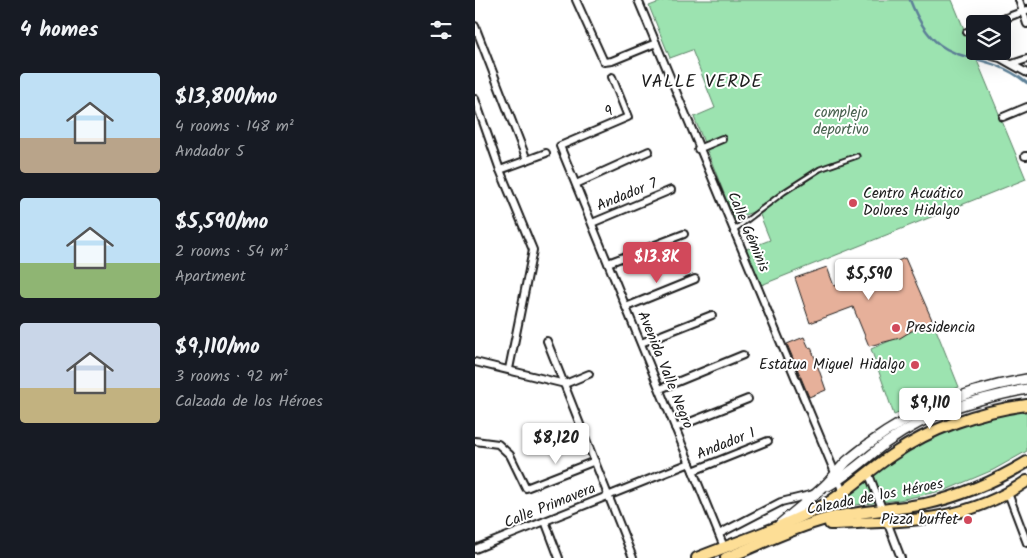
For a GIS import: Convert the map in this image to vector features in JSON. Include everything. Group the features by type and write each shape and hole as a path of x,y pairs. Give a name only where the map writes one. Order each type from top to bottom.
{"main road":[{"name":"Calzada de los Héroes","path":"697,558 814,510 843,492 892,454 941,428 990,412 1027,405"},
{"name":"Calzada de los Héroes","path":"726,558 807,525 883,509 923,504 973,491 998,480 1027,462"},
{"path":"807,525 923,519 965,511 1008,493 1027,481"}],"street":[{"path":"576,0 604,62 612,61 656,43"},
{"name":"Calle Géminis","path":"638,0 698,149 843,492"},
{"path":"1019,0 1025,11 1027,24"},
{"path":"1011,16 1025,11"},
{"path":"475,26 527,160"},
{"path":"1012,64 1027,59"},
{"path":"1004,60 1027,74"},
{"name":"9","path":"561,146 628,117 612,77"},
{"path":"475,99 500,170 533,250 509,369"},
{"path":"1003,117 1027,107"},
{"path":"698,149 722,139"},
{"name":"Avenida Valle Negro","path":"561,146 724,547"},
{"path":"576,184 649,151"},
{"path":"500,170 546,153"},
{"name":"Andador 7","path":"592,223 671,190"},
{"path":"608,263 684,234"},
{"path":"626,307 695,280"},
{"path":"641,343 712,315"},
{"path":"547,341 633,558"},
{"path":"660,389 743,355"},
{"path":"475,362 565,384 589,374"},
{"path":"778,526 836,477 847,461 935,406 965,394 1027,379"},
{"path":"1006,383 1009,392"},
{"path":"883,439 934,414 963,403 1027,389"},
{"path":"675,428 748,399"},
{"path":"475,441 498,444 510,455 526,488 595,461"},
{"name":"Andador 1","path":"693,471 768,441"},
{"name":"Calle Primavera","path":"475,549 690,463"},
{"path":"869,472 901,558"},
{"path":"719,534 781,502 820,491"},
{"path":"1008,493 1027,543"},
{"path":"545,521 559,558"}],"lane":[{"path":"733,230 784,192 820,169 857,156"}],"green space":[{"name":"complejo deportivo","path":"665,0 952,0 966,34 966,60 977,60 1026,179 759,286 744,250 770,240 758,210 734,219 694,117 715,108 692,50 670,58 649,6"},
{"path":"933,322 959,387 894,415 871,349"},
{"path":"1027,406 1027,451 993,470 946,490 899,500 838,507 800,519 892,457 943,430"}],"building":[{"path":"905,258 933,322 921,325 900,338 869,346 853,307 810,323 795,278 827,267 834,286"},
{"path":"804,337 809,348 811,347 826,390 809,397 787,344"}],"waterway":[{"path":"910,0 922,24 934,40 947,49 961,55 1009,71 1027,83"}],"place":[{"name":"Centro Acuático Dolores Hidalgo","path":"853,203"},
{"name":"Presidencia","path":"896,328"},
{"name":"Estatua Miguel Hidalgo","path":"915,365"},
{"name":"Pizza buffet","path":"968,520"}],"district":[{"name":"VALLE VERDE","path":"702,82"}]}
